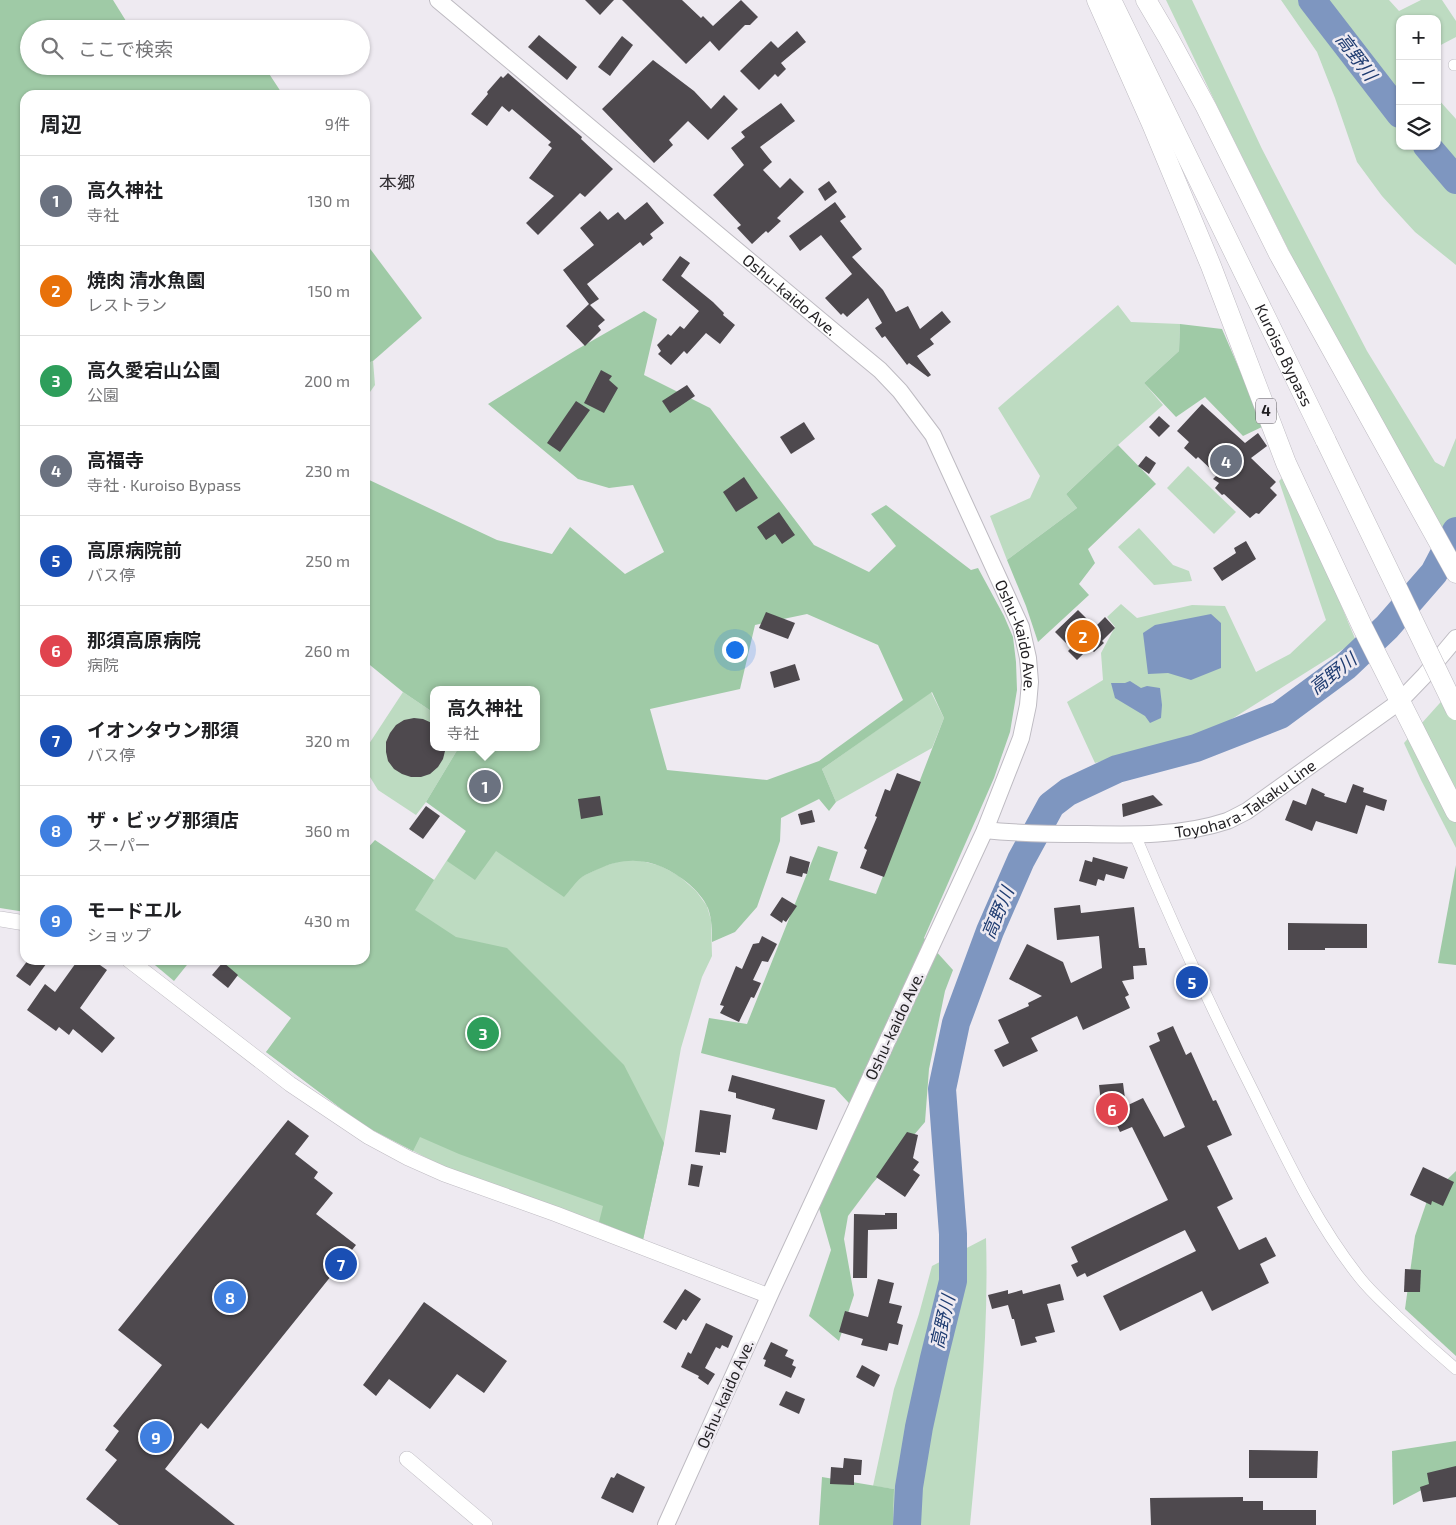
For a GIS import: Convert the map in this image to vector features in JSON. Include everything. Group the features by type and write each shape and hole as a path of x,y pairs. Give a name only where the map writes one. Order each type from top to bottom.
{"highway":[{"name":"4","path":"1097,0 1152,124 1211,266 1286,463 1399,702 1456,812"},
{"name":"Kuroiso Bypass","path":"1112,0 1456,710"},
{"path":"1146,0 1206,107 1279,254 1456,572"}],"main road":[{"name":"Oshu-kaido Ave.","path":"438,0 880,370 900,391 933,435 1021,627 1028,658 1030,682 1022,738 985,830 769,1296 666,1525"},
{"name":"Toyohara-Takaku Line","path":"985,830 1010,833 1135,835 1199,828 1227,820 1248,811 1399,702 1456,638"}],"street":[{"path":"1135,835 1213,1010 1291,1168 1341,1253 1361,1279 1384,1303 1456,1369"},
{"path":"0,919 20,921"},
{"path":"135,965 290,1084 369,1137 400,1154 444,1174 556,1214 769,1296"},
{"path":"406,1459 485,1525"}],"green space":[{"path":"0,0 113,0 125,20 20,20 20,75 270,75 280,90 20,90 20,911 0,908"},
{"path":"1166,0 1192,0 1262,149 1367,351 1435,462 1444,467 1456,438 1456,546 1442,530 1323,319"},
{"path":"1281,0 1389,0 1399,11 1421,0 1442,0 1456,21 1456,37 1441,45 1441,15 1396,15 1396,150 1441,150 1441,102 1456,119 1456,265 1415,232 1382,196 1357,162 1317,52"},
{"path":"370,249 422,318 370,362"},
{"path":"1118,305 1131,322 1180,324 1179,351 1144,383 1163,405 1066,494 1077,508 1007,560 990,516 1030,498 1040,476 998,408"},
{"path":"644,311 657,319 644,375 710,408 814,545 869,572 896,546 871,514 886,505 971,570 978,568 1013,637 1017,690 1010,732 994,778 924,938 953,970 945,991 929,1069 925,1122 872,1184 848,1216 844,1239 854,1295 839,1341 809,1316 831,1250 819,1208 860,1115 835,1088 701,1053 709,1018 747,1024 818,846 838,852 829,880 876,894 944,718 932,692 822,769 836,802 829,811 819,799 781,818 780,841 757,907 735,932 712,942 710,916 702,898 692,886 667,869 656,865 633,861 609,865 582,877 564,897 496,851 475,880 447,861 466,831 426,802 457,751 540,751 540,686 430,686 430,710 403,692 370,665 370,480 497,540 552,554 570,527 625,574 664,552 633,485 609,488 578,479 488,404","holes":["807,614 878,645 903,700 819,761 767,780 667,770 650,709 740,689 755,625"]},
{"path":"1180,324 1222,329 1264,426 1243,436 1205,397 1176,417 1144,383 1179,351"},
{"path":"373,361 375,385 370,392 370,362"},
{"path":"1118,445 1156,484 1088,549 1095,563 1079,584 1089,595 1038,642 1026,606 1007,560 1077,508 1066,494"},
{"path":"1188,466 1236,512 1214,534 1167,488"},
{"path":"1284,476 1321,557 1356,641 1216,729 1095,763 1067,702 1103,680 1101,653 1115,627 1107,617 1121,604 1137,618 1192,605 1225,606 1256,672 1290,654 1326,620 1279,481"},
{"path":"1139,528 1173,565 1189,571 1192,581 1154,585 1118,547"},
{"path":"1456,685 1456,848 1404,743"},
{"path":"403,692 430,710 430,751 457,751 416,815 378,790 370,777 370,742"},
{"path":"931,692 944,718 932,748 836,802 822,769"},
{"path":"466,831 581,877 601,867 620,861 638,860 661,866 679,876 696,891 707,906 711,920 712,956 702,977 681,1048 664,1143 643,1240 599,1222 452,1171 363,1125 266,1052 360,965 370,965 370,948 406,861 434,880"},
{"path":"375,840 434,880 415,910 456,937 507,948 624,1065 664,1143 643,1240 599,1222 603,1206 459,1154 420,1137 413,1151 363,1125 266,1052 291,1018 223,965 370,965 370,846"},
{"path":"1456,865 1456,965 1438,963"},
{"path":"155,965 187,965 174,981"},
{"path":"1456,1171 1456,1356 1405,1309 1415,1236 1428,1198"},
{"path":"986,1238 985,1346 970,1525 893,1525 894,1489 873,1486 894,1389 919,1314 932,1266"},
{"path":"1456,1441 1456,1472 1393,1505 1392,1451"},
{"path":"822,1477 894,1489 893,1525 819,1525"}],"water":[{"path":"1211,614 1221,623 1221,668 1191,680 1168,673 1148,674 1143,633 1155,625"},
{"path":"1130,681 1141,688 1147,686 1160,688 1161,718 1150,723 1145,716 1115,698 1111,683"}],"building":[{"path":"585,0 614,0 600,15"},
{"path":"622,0 682,0 701,18 703,16 713,26 741,0 758,17 750,25 745,25 719,51 710,41 686,64"},
{"path":"797,31 806,42 781,63 786,69 778,77 775,74 759,90 740,71 771,41 778,48"},
{"path":"539,35 577,67 567,80 528,47"},
{"path":"622,36 633,45 610,76 598,67"},
{"path":"653,60 694,91 711,109 724,95 738,109 708,140 688,121 669,140 673,145 654,163 602,109"},
{"path":"508,73 582,137 581,139 613,169 585,197 580,193 538,235 526,223 554,196 529,178 552,148 548,145 551,142 512,109 509,112 502,106 487,126 471,114 501,76 503,78"},
{"path":"781,103 795,121 760,147 772,162 763,170 780,188 790,178 804,192 777,218 781,221 752,244 737,228 741,225 713,195 744,165 731,148 745,137 741,132"},
{"path":"829,181 837,192 825,201 818,189"},
{"path":"647,202 664,223 650,234 653,238 643,246 640,242 587,284 599,299 590,305 605,320 598,326 601,330 585,346 566,326 589,304 563,270 594,245 580,228 600,211 608,220 618,212 625,220"},
{"path":"835,202 846,217 840,221 862,249 852,257 883,290 896,312 908,306 920,329 942,311 951,322 930,339 934,344 917,356 931,375 928,377 909,363 907,365 885,336 882,338 875,328 882,323 868,298 847,317 843,313 841,315 825,298 852,274 821,235 800,251 789,236"},
{"path":"680,256 690,263 681,276 713,302 724,313 723,315 735,325 720,344 706,333 687,354 684,351 671,365 658,354 661,351 657,345 668,334 671,336 680,326 684,329 699,311 662,280"},
{"path":"601,370 612,376 609,380 618,388 604,413 584,403"},
{"path":"687,385 695,396 670,413 662,401"},
{"path":"576,401 590,410 560,452 547,443"},
{"path":"1202,404 1245,443 1258,433 1267,446 1251,458 1276,482 1270,488 1277,495 1259,514 1256,513 1250,518 1224,494 1222,495 1215,488 1219,483 1213,479 1217,475 1198,457 1196,459 1184,448 1189,442 1177,431"},
{"path":"1159,416 1170,426 1159,437 1149,427"},
{"path":"804,422 815,439 791,454 780,437"},
{"path":"1146,456 1156,463 1149,474 1138,466"},
{"path":"744,477 758,498 736,512 723,492"},
{"path":"779,512 795,535 782,544 775,534 766,540 757,527"},
{"path":"1246,541 1256,559 1222,581 1213,568 1236,553 1234,548"},
{"path":"1078,610 1095,627 1105,617 1115,628 1102,641 1104,643 1094,652 1089,648 1077,660 1068,651 1071,648 1055,632"},
{"path":"766,612 795,623 788,639 759,628"},
{"path":"795,664 800,680 774,688 770,672"},
{"path":"414,718 430,722 430,751 445,751 438,767 430,774 421,777 411,777 394,769 388,761 386,742 396,725 404,720"},
{"path":"897,773 921,782 884,877 860,868 867,850 864,848 877,817 875,816 885,789 890,791"},
{"path":"1353,784 1364,788 1363,792 1387,800 1384,811 1366,805 1357,834 1316,821 1312,831 1285,820 1293,800 1306,805 1312,788 1325,794 1324,796 1346,803"},
{"path":"1153,795 1163,805 1123,817 1122,804"},
{"path":"600,796 603,815 581,819 578,799"},
{"path":"426,806 440,816 423,839 409,829"},
{"path":"812,810 815,822 801,825 798,814"},
{"path":"790,856 810,862 807,874 803,873 802,877 786,873"},
{"path":"1093,857 1128,867 1124,879 1106,874 1104,881 1098,879 1096,886 1079,881 1085,860 1092,862"},
{"path":"782,897 797,906 786,922 783,920 782,923 770,915"},
{"path":"1080,905 1081,913 1134,907 1139,948 1145,948 1147,965 1133,966 1134,979 1122,981 1129,995 1125,997 1130,1008 1083,1030 1077,1016 1031,1038 1038,1051 1003,1067 994,1050 1009,1043 998,1020 1029,1006 1028,1003 1042,996 1009,979 1027,944 1063,962 1071,983 1102,968 1099,936 1057,940 1054,908"},
{"path":"1288,923 1367,924 1367,948 1288,950"},
{"path":"762,936 777,944 768,962 762,961 753,980 761,983 754,998 751,997 739,1022 720,1013 724,1006 720,1005 736,966 742,969 753,944 759,943"},
{"path":"24,965 45,965 30,986 16,976"},
{"path":"74,965 100,965 107,970 80,1008 115,1038 102,1053 73,1029 69,1035 59,1027 56,1031 27,1010 45,984 55,992"},
{"path":"220,965 226,965 238,975 228,988 212,975"},
{"path":"1173,1026 1186,1055 1191,1052 1213,1101 1216,1100 1232,1135 1207,1146 1233,1199 1217,1207 1239,1250 1266,1237 1276,1256 1260,1264 1269,1283 1212,1311 1202,1291 1120,1331 1103,1296 1196,1251 1185,1230 1087,1277 1085,1273 1077,1277 1071,1265 1078,1262 1071,1247 1168,1200 1132,1127 1120,1132 1107,1103 1101,1103 1099,1085 1123,1083 1126,1106 1143,1098 1164,1137 1185,1127 1149,1046 1160,1041 1157,1033"},
{"path":"732,1075 825,1100 817,1130 772,1119 775,1109 736,1098 736,1093 728,1091"},
{"path":"700,1110 731,1115 726,1153 720,1152 720,1155 695,1152"},
{"path":"288,1120 309,1136 295,1154 318,1172 314,1178 333,1193 316,1214 356,1245 208,1429 201,1423 165,1469 235,1525 119,1525 86,1499 117,1460 105,1450 119,1431 113,1426 162,1365 118,1330"},
{"path":"907,1132 918,1135 913,1158 919,1162 913,1170 920,1175 905,1197 876,1177"},
{"path":"691,1164 703,1166 699,1187 688,1185"},
{"path":"1423,1167 1454,1182 1443,1206 1432,1201 1431,1205 1410,1195"},
{"path":"885,1213 897,1213 897,1229 868,1230 867,1278 853,1278 854,1214 885,1215"},
{"path":"1405,1269 1421,1270 1420,1292 1404,1292"},
{"path":"878,1279 894,1283 889,1303 902,1306 897,1323 903,1325 898,1345 889,1343 887,1351 861,1345 863,1339 839,1332 845,1311 868,1317"},
{"path":"1060,1284 1064,1300 1047,1304 1055,1332 1035,1337 1037,1342 1021,1346 1008,1305 992,1309 988,1295 1008,1290 1008,1294 1022,1290 1023,1294"},
{"path":"685,1289 701,1299 686,1321 683,1319 676,1330 663,1322"},
{"path":"424,1302 507,1361 484,1393 457,1374 430,1409 389,1379 376,1396 363,1385"},
{"path":"706,1323 733,1336 728,1348 722,1345 720,1349 716,1347 705,1368 715,1374 708,1385 698,1378 699,1376 681,1367 688,1352 691,1354"},
{"path":"771,1342 788,1350 785,1356 794,1360 792,1365 796,1367 791,1378 764,1366 766,1360 763,1359"},
{"path":"862,1365 880,1375 874,1387 856,1377"},
{"path":"786,1391 805,1399 799,1414 779,1405"},
{"path":"1249,1450 1318,1451 1317,1478 1249,1478"},
{"path":"844,1458 862,1460 861,1475 854,1475 854,1485 830,1484 831,1467 843,1468"},
{"path":"1456,1466 1456,1497 1423,1502 1420,1487 1429,1484 1427,1473"},
{"path":"617,1473 645,1487 633,1513 601,1498 611,1477 614,1478"},
{"path":"1243,1497 1243,1501 1263,1501 1263,1510 1316,1510 1316,1525 1151,1525 1150,1498"}],"waterway":[{"name":"高野川","path":"1312,0 1396,109"},
{"name":"高野川","path":"1430,150 1456,180"},
{"name":"高野川","path":"907,1525 909,1487 919,1427 953,1281 953,1234 942,1089 956,1023 990,931 1021,860 1051,805 1068,792 1117,769 1196,748 1280,715 1345,667 1387,627 1434,573 1456,531"}],"place":[{"name":"高福寺","path":"1226,461"},
{"name":"焼肉 清水魚園","path":"1083,636"},
{"name":"高久神社","path":"485,786"},
{"name":"高原病院前","path":"1192,982"},
{"name":"高久愛宕山公園","path":"483,1033"},
{"name":"那須高原病院","path":"1112,1109"},
{"name":"イオンタウン那須","path":"341,1264"},
{"name":"ザ・ビッグ那須店","path":"230,1297"},
{"name":"モードエル","path":"156,1437"}],"district":[{"name":"本郷","path":"397,183"}]}
